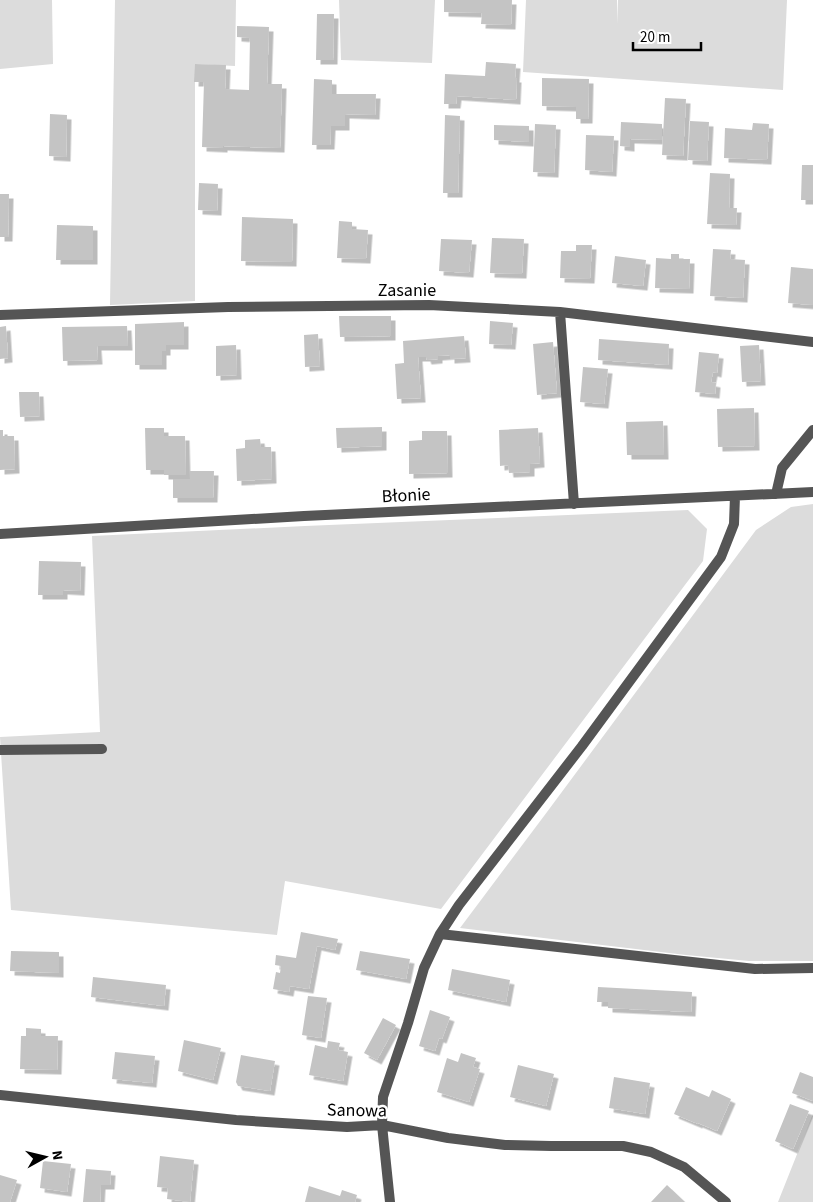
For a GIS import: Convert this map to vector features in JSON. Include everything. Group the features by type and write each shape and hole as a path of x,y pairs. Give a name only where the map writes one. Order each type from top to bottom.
{"street":[{"name":"Zasanie","path":"0,315 228,308 429,305 560,312 813,342"},
{"path":"560,312 574,504"},
{"path":"776,494 782,468 813,430"},
{"name":"Błonie","path":"0,534 304,516 813,492"},
{"path":"390,1202 382,1124 383,1097 424,968 440,934 459,905 582,746 721,557 734,524 735,496"},
{"path":"0,750 102,749"},
{"path":"440,934 755,969 813,968"},
{"name":"Sanowa","path":"0,1095 236,1120 346,1127 382,1124 448,1138 505,1145 622,1146 651,1152 684,1167 726,1202"}],"shaded area":[{"path":"0,0 52,0 53,64 0,69"},
{"path":"115,0 236,0 235,66 195,64 195,301 110,305"},
{"path":"339,0 435,0 432,63 341,60"},
{"path":"526,0 617,0 617,24 618,0 787,0 783,90 523,72"},
{"path":"813,504 813,961 749,961 460,928 756,530 791,507"},
{"path":"688,510 707,529 703,561 441,909 285,881 277,935 11,910 0,737 100,732 92,536"},
{"path":"813,1114 813,1202 778,1202"}],"building":[{"path":"444,0 512,0 511,25 481,24 482,13 444,12"},
{"path":"317,14 334,14 333,60 316,60"},
{"path":"237,26 269,27 267,84 282,84 280,148 202,147 204,82 194,82 195,64 226,65 225,89 249,90 250,38 237,37"},
{"path":"486,62 516,64 516,100 457,96 456,104 444,104 445,74 485,76"},
{"path":"542,78 589,79 588,119 576,119 576,107 542,106"},
{"path":"314,79 332,80 332,94 376,94 375,115 345,114 345,126 331,126 330,145 312,145"},
{"path":"665,98 686,99 683,156 662,155"},
{"path":"50,114 67,115 66,157 49,156"},
{"path":"445,115 460,116 458,193 443,193"},
{"path":"690,121 709,122 707,161 688,160"},
{"path":"621,122 662,124 662,140 630,139 630,147 620,146"},
{"path":"753,123 769,124 767,160 724,158 725,128 752,130"},
{"path":"535,124 556,125 554,173 533,172"},
{"path":"494,125 529,126 529,142 494,140"},
{"path":"586,135 614,136 612,172 585,170"},
{"path":"802,165 813,165 813,200 801,200"},
{"path":"710,173 730,174 729,208 737,208 736,225 707,224"},
{"path":"199,183 218,184 217,211 198,210"},
{"path":"0,194 9,194 8,237 0,237"},
{"path":"242,217 293,219 292,262 241,261"},
{"path":"339,221 352,222 352,229 368,230 366,259 337,258"},
{"path":"57,225 93,226 93,260 56,260"},
{"path":"492,238 524,239 522,274 490,273"},
{"path":"441,239 472,240 469,273 439,271"},
{"path":"576,245 592,245 590,279 560,278 561,251 576,251"},
{"path":"713,249 731,250 730,259 745,260 743,298 710,296"},
{"path":"671,254 679,254 679,259 690,259 689,289 655,288 656,258 671,259"},
{"path":"615,256 646,260 643,286 612,283"},
{"path":"791,267 813,269 813,305 788,303"},
{"path":"339,316 391,316 391,336 340,337"},
{"path":"490,321 513,323 511,345 489,344"},
{"path":"184,322 184,345 166,345 166,351 162,351 162,365 135,365 135,324"},
{"path":"6,326 8,358 0,359 0,327"},
{"path":"127,326 128,346 97,346 98,360 63,361 62,327"},
{"path":"318,334 320,366 305,367 304,335"},
{"path":"464,336 466,358 450,359 450,355 438,356 438,359 427,360 426,357 418,357 421,398 397,399 395,364 404,363 403,341"},
{"path":"599,339 669,344 668,365 598,360"},
{"path":"553,342 557,393 537,395 533,344"},
{"path":"236,345 237,375 216,376 216,346"},
{"path":"759,345 761,381 742,382 740,346"},
{"path":"699,352 719,354 717,373 713,372 711,382 716,383 715,394 695,392"},
{"path":"583,367 608,369 604,404 580,402"},
{"path":"19,392 39,392 40,416 20,417"},
{"path":"754,408 755,446 718,447 717,409"},
{"path":"663,421 664,455 627,455 626,422"},
{"path":"382,427 382,446 337,448 336,428"},
{"path":"145,428 164,428 164,436 185,436 186,475 164,475 164,470 146,470"},
{"path":"538,428 540,463 530,464 530,472 509,473 508,465 500,466 499,430"},
{"path":"0,430 3,430 3,436 14,436 15,469 0,470"},
{"path":"422,431 447,431 448,473 409,474 409,441 422,440"},
{"path":"260,439 261,447 271,447 272,479 237,481 236,449 245,448 245,440"},
{"path":"190,471 214,471 213,498 173,498 173,479 190,479"},
{"path":"39,561 81,562 80,591 63,590 63,595 38,595"},
{"path":"301,932 338,939 335,950 317,946 309,989 290,986 289,992 273,989 276,972 280,973 281,966 275,965 276,955 296,958"},
{"path":"11,951 59,952 59,973 10,971"},
{"path":"360,951 410,959 406,979 356,970"},
{"path":"452,969 510,980 506,1002 448,990"},
{"path":"93,977 166,985 164,1006 91,997"},
{"path":"598,987 692,992 691,1012 608,1008 608,1002 597,1002"},
{"path":"308,996 327,998 321,1038 302,1035"},
{"path":"430,1010 450,1017 442,1039 439,1038 435,1051 419,1046"},
{"path":"383,1018 396,1025 377,1060 364,1053"},
{"path":"26,1028 41,1029 41,1036 58,1036 57,1070 20,1069 21,1036 26,1036"},
{"path":"184,1040 221,1048 213,1080 178,1071"},
{"path":"328,1041 340,1043 338,1050 348,1052 343,1081 309,1075 315,1045 327,1048"},
{"path":"115,1052 155,1056 152,1083 112,1079"},
{"path":"461,1053 476,1058 473,1067 480,1069 469,1102 437,1092 447,1058 458,1062"},
{"path":"241,1055 275,1061 270,1091 238,1086 236,1082"},
{"path":"518,1065 554,1074 546,1106 510,1097"},
{"path":"800,1072 813,1077 813,1101 792,1093"},
{"path":"614,1077 650,1083 645,1114 609,1108"},
{"path":"686,1087 709,1097 712,1090 731,1099 717,1131 674,1114"},
{"path":"790,1104 809,1111 793,1149 775,1141"},
{"path":"160,1156 194,1160 190,1202 167,1199 168,1188 157,1187"},
{"path":"43,1161 71,1164 67,1192 40,1188"},
{"path":"86,1169 111,1171 110,1185 101,1185 100,1202 83,1202"},
{"path":"0,1175 17,1180 10,1202 0,1202"},
{"path":"667,1185 685,1202 651,1202"},
{"path":"309,1186 340,1196 342,1190 357,1195 355,1202 305,1202"}]}
